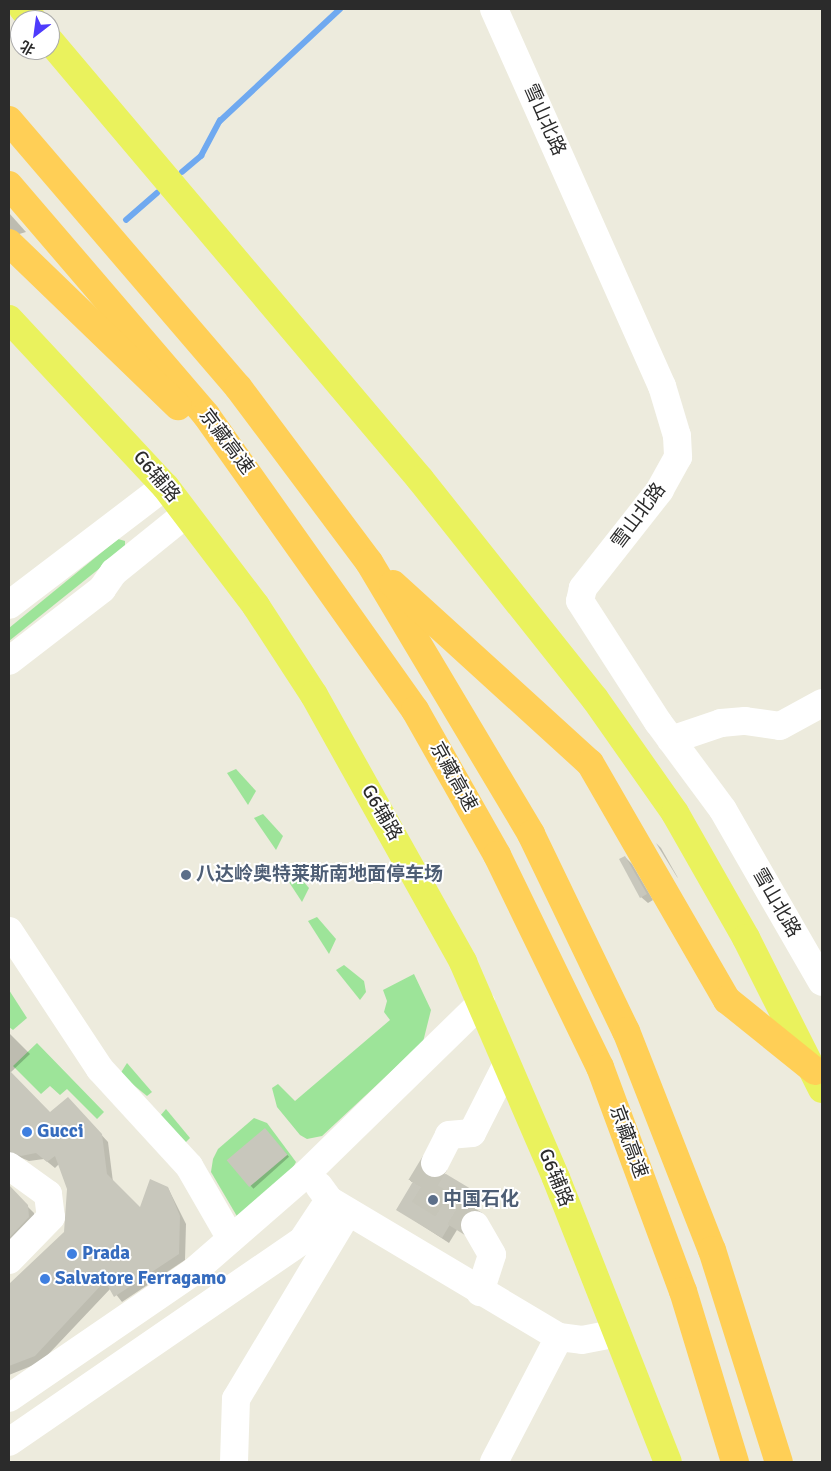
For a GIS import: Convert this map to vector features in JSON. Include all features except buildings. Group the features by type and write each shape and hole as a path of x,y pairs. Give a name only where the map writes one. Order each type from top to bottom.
{"highway":[{"path":"9,120 238,387 369,562 531,834 626,1031 712,1250 777,1454"},
{"name":"京藏高速","path":"9,184 206,415 255,480 415,710 502,864 600,1067 683,1291 734,1462"},
{"path":"9,243 255,480"},
{"path":"369,562 590,763 727,1000 819,1080"}],"main road":[{"path":"60,53 420,479 595,699 675,813 819,1080"},
{"name":"G6辅路","path":"9,319 165,486 256,606 314,696 396,838 481,1003 506,1066 556,1178 614,1334 668,1462"}],"street":[{"name":"雪山北路","path":"494,9 662,386 677,436 678,457 662,487 583,588 580,601 671,740 722,810 822,982"},
{"path":"9,605 64,560 80,554 165,486"},
{"path":"9,661 102,589 114,572 186,514"},
{"path":"9,618 73,567 80,554"},
{"path":"9,647 94,578 114,572"},
{"path":"671,740 721,723 746,721 780,726 822,703"},
{"path":"9,931 100,1069 189,1166 225,1244"},
{"path":"9,955 72,1054 185,1178 225,1244"},
{"path":"9,1398 193,1272 308,1172 481,1003"},
{"path":"435,1163 449,1135 472,1133 506,1066"},
{"path":"9,1166 48,1194 51,1217 9,1260"},
{"path":"308,1172 338,1206 480,1292 559,1337 582,1340 614,1334"},
{"path":"9,1442 302,1241 338,1206"},
{"path":"234,1462 236,1399 338,1206"},
{"path":"475,1225 492,1255 480,1292"},
{"path":"494,1462 559,1337"}],"green space":[{"path":"118,539 125,541 125,548 9,641 9,628"},
{"path":"236,769 256,791 248,805 227,773"},
{"path":"263,814 283,836 276,850 254,818"},
{"path":"290,866 309,888 302,902 281,870"},
{"path":"317,917 336,939 329,954 308,921"},
{"path":"344,965 364,981 366,992 360,1000 336,970"},
{"path":"414,974 431,1010 423,1042 322,1136 307,1139 300,1135 277,1107 272,1088 278,1084 295,1101 390,1020 384,1012 387,1001 383,990"},
{"path":"9,990 27,1018 13,1030 9,1027"},
{"path":"37,1043 104,1112 97,1119 67,1089 60,1095 50,1086 41,1094 13,1066"},
{"path":"127,1063 152,1092 147,1096 120,1074"},
{"path":"166,1109 190,1138 186,1142 182,1143 160,1116"},
{"path":"254,1118 267,1123 296,1162 290,1173 238,1218 211,1172 213,1159 218,1149"}],"waterway":[{"path":"182,172 201,156 220,121 340,9"},
{"path":"126,220 157,193"}],"tunnel":[{"path":"435,1163 419,1190 475,1225"}],"place":[{"name":"八达岭奥特莱斯南地面停车场","path":"186,875"},
{"name":"Gucci","path":"27,1132"},
{"name":"中国石化","path":"433,1200"},
{"name":"Prada","path":"72,1254"},
{"name":"Salvatore Ferragamo","path":"45,1279"}]}
